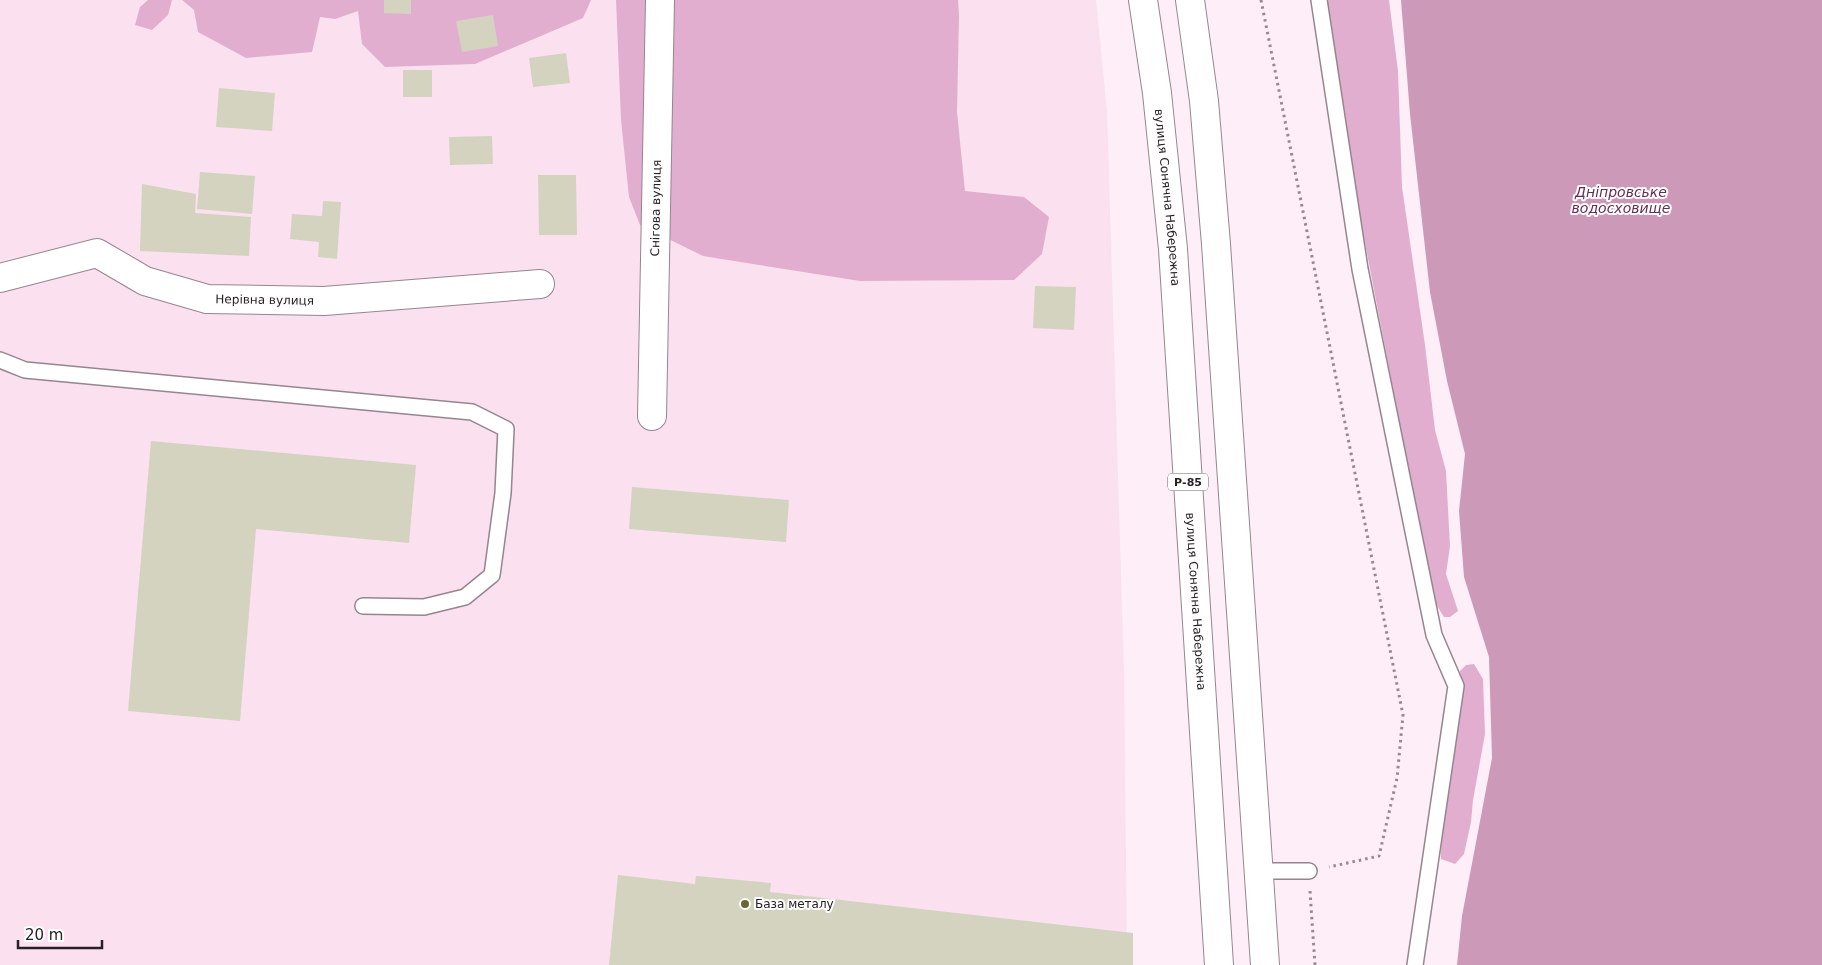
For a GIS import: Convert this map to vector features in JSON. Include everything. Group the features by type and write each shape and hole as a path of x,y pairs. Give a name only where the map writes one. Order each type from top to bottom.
{"main road":[{"name":"Снігова вулиця","path":"652,416 660,0"},
{"name":"вулиця Сонячна Набережна","path":"1143,0 1157,93 1173,250 1220,965"},
{"path":"1190,0 1204,101 1216,244 1265,965"},
{"name":"Нерівна вулиця","path":"0,278 97,253 145,281 207,299 324,301 540,284"}],"lane":[{"path":"1319,0 1360,269 1434,635 1456,686 1415,965"},
{"path":"0,360 24,370 472,412 506,429 503,493 492,575 465,596 424,607 363,606"},
{"path":"1259,871 1309,871"}],"path":[{"path":"1261,0 1403,715 1397,778 1380,856 1309,871 1315,965"}],"shaded area":[{"path":"0,0 1096,0 1107,112 1124,676 1127,965 0,965"},
{"path":"148,0 172,0 168,15 152,30 135,25 140,7"},
{"path":"182,0 591,0 583,18 475,64 385,67 362,44 358,11 335,19 320,17 312,52 246,58 198,32 194,10"},
{"path":"616,0 958,0 957,112 965,191 1024,197 1049,217 1042,254 1014,280 860,281 703,256 640,225 629,197 621,120"},
{"path":"1326,0 1389,0 1398,71 1402,187 1425,345 1435,430 1446,471 1450,546 1446,574 1458,611 1450,617 1444,617 1434,601 1359,212"},
{"path":"1474,664 1483,679 1485,734 1464,854 1455,864 1441,859 1440,834 1462,691 1460,671 1466,665"}],"water":[{"name":"Дніпровське водосховище","path":"1401,0 1822,0 1822,965 1457,965 1462,916 1492,758 1489,657 1464,577 1459,511 1465,454 1447,381 1430,292 1410,114"}],"building":[{"path":"384,0 411,0 411,14 384,13"},
{"path":"493,15 498,46 462,52 456,21"},
{"path":"566,53 570,83 533,87 529,58"},
{"path":"403,70 432,70 432,97 403,97"},
{"path":"219,88 275,93 272,131 216,127"},
{"path":"492,136 493,164 450,165 449,137"},
{"path":"200,172 255,176 252,214 197,209"},
{"path":"538,175 576,175 577,235 539,235"},
{"path":"142,184 196,194 195,213 251,217 249,256 140,251"},
{"path":"323,201 341,202 337,259 318,257 319,242 290,239 292,214 322,216"},
{"path":"1035,286 1076,287 1074,330 1033,328"},
{"path":"151,441 416,465 409,543 256,529 240,721 128,711"},
{"path":"632,487 789,500 786,542 629,529"},
{"name":"База металу","path":"618,875 695,884 696,876 771,883 770,892 1133,933 1133,965 609,965"}],"place":[{"name":"База металу","path":"745,904"}]}
